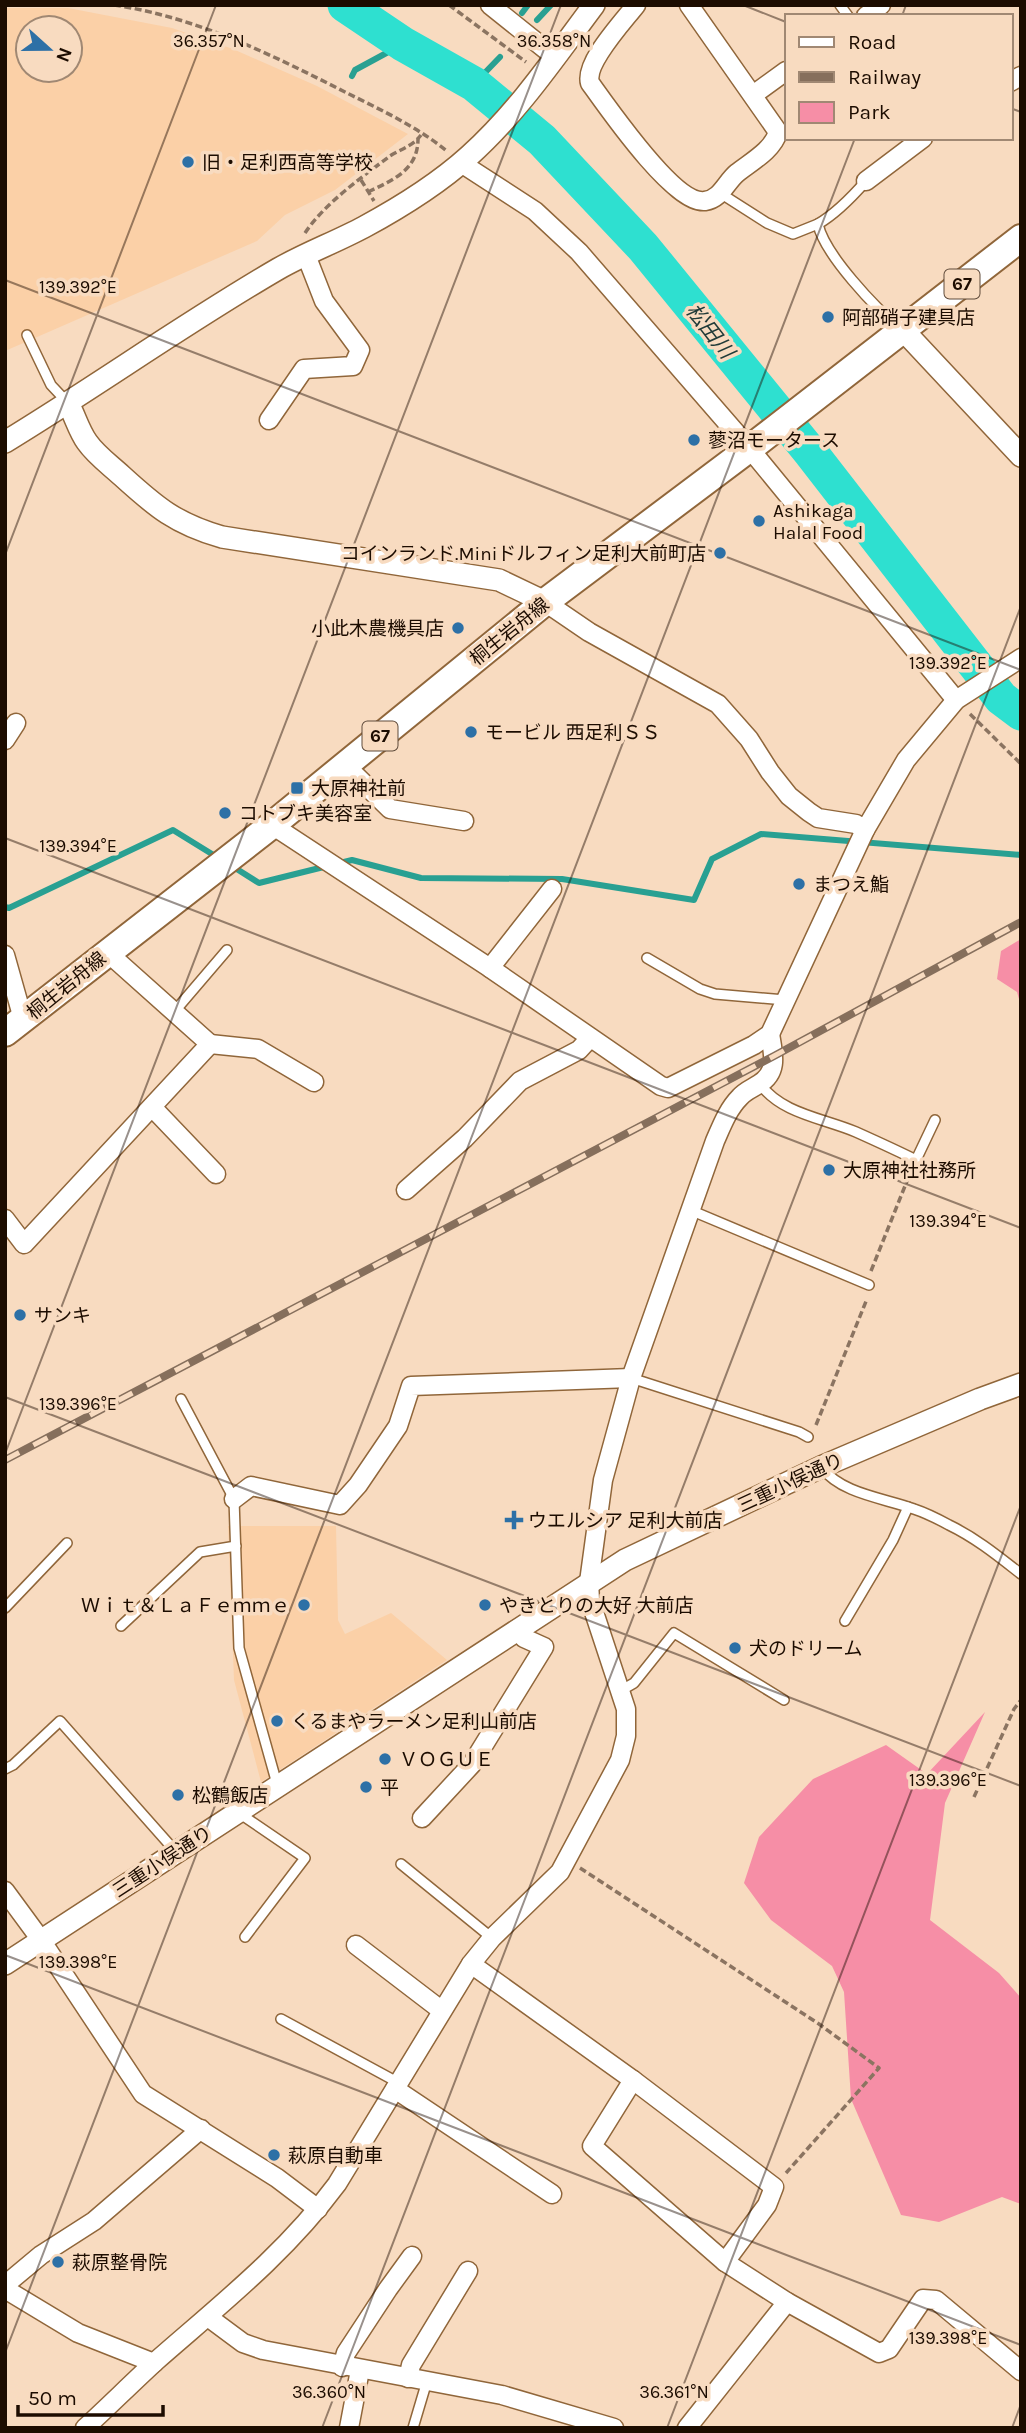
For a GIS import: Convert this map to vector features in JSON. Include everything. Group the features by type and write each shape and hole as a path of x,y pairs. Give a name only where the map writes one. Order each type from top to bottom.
{"main road":[{"name":"桐生岩舟線","path":"14,1026 272,825 545,602 754,446 1021,238"}],"street":[{"path":"490,5 555,57"},
{"path":"5,442 205,312 282,267 305,245 364,227 427,189 460,157 499,127 532,73 555,57 594,5"},
{"path":"636,5 596,58 588,77 590,83 638,148 684,193 694,200 704,201 720,193 728,180 776,141 778,132 690,5"},
{"path":"753,95 785,72"},
{"path":"866,181 920,140"},
{"path":"460,157 535,211 579,252 754,446 961,697"},
{"path":"269,420 304,369 353,366 359,350 324,301 305,245"},
{"path":"904,331 1021,456"},
{"path":"68,403 85,440 96,453 159,509 178,522 222,537 499,580 545,602 589,632 718,704 750,739 770,772 789,796 818,818 856,824 865,830"},
{"path":"272,825 490,968 661,1086 668,1088 754,1045 770,1034 865,830 906,760 961,697 1020,658"},
{"path":"5,740 16,723"},
{"path":"345,765 390,809 464,821"},
{"path":"490,968 552,889"},
{"path":"107,952 210,1044 258,1049 314,1082"},
{"path":"5,955 14,1026"},
{"path":"85,2428 154,2362 208,2317 296,2235 318,2209 337,2184 471,1964 492,1938 560,1872 620,1760 626,1736 626,1709 590,1600 589,1582 603,1480 631,1378 690,1210 729,1111 742,1094 760,1084 773,1070 774,1056 770,1034"},
{"path":"406,1190 465,1138 520,1081 579,1049 590,1038"},
{"path":"5,1219 24,1244 210,1044"},
{"path":"152,1107 216,1174"},
{"path":"234,1499 251,1486 340,1505 358,1485 398,1426 411,1387 631,1378"},
{"name":"三重小俣通り","path":"5,1964 589,1582 646,1549 821,1467 1021,1384"},
{"path":"422,1818 472,1764 544,1647 524,1638 517,1629"},
{"path":"5,1891 144,2094 277,2178 318,2209"},
{"path":"356,1945 441,2010"},
{"path":"471,1964 633,2080 774,2186 767,2205 724,2262"},
{"path":"633,2080 592,2146 724,2262 787,2302 879,2353 889,2349 923,2298 936,2300 1021,2371"},
{"path":"397,2086 552,2194"},
{"path":"154,2362 78,2333 5,2287 41,2255 94,2221 201,2129"},
{"path":"349,2428 351,2368 346,2353 412,2256"},
{"path":"408,2378 411,2364 468,2271"},
{"path":"687,2428 787,2302"},
{"path":"208,2317 243,2343 263,2350 502,2395 611,2427"}],"lane":[{"path":"720,193 767,223 793,234 829,218 855,195 866,181"},
{"path":"818,224 821,238 843,270 904,331"},
{"path":"27,335 51,385 68,403"},
{"path":"174,1012 227,950"},
{"path":"647,958 700,989 715,994 785,1000"},
{"path":"760,1084 768,1095 796,1111 855,1131 916,1160 935,1119"},
{"path":"690,1210 869,1285"},
{"path":"631,1378 808,1437"},
{"path":"181,1399 234,1499 239,1648 278,1786"},
{"path":"821,1467 830,1478 841,1485 908,1507 951,1526 978,1541 1021,1574"},
{"path":"845,1621 893,1540 908,1507"},
{"path":"5,1608 67,1543"},
{"path":"121,1626 200,1552 236,1546"},
{"path":"620,1691 634,1683 674,1633 783,1700"},
{"path":"5,1769 13,1765 60,1721 176,1852"},
{"path":"238,1812 306,1858 245,1937"},
{"path":"401,1864 492,1938"},
{"path":"281,2019 397,2086"},
{"path":"413,2428 427,2381"}],"path":[{"path":"114,5 162,15 226,36 315,76 379,109 420,136 460,157"},
{"path":"449,5 532,73"},
{"path":"305,245 313,221 392,155 420,136"},
{"path":"368,192 405,171 414,160 420,136"},
{"path":"361,180 375,203"},
{"path":"961,697 1021,764"},
{"path":"974,1797 1014,1709 1021,1700"},
{"path":"567,1859 818,2024 879,2068 774,2186"}],"shaded area":[{"name":"旧・足利西高等学校","path":"5,8 68,8 172,28 233,49 317,86 408,134 335,190 285,215 257,241 5,351"},
{"path":"228,1526 336,1526 338,1620 345,1634 391,1613 447,1660 261,1782 234,1680"}],"green space":[{"path":"1021,939 1021,1006 1017,992 997,979 1001,951"},
{"path":"985,1712 945,1803 930,1920 999,1973 1021,1998 1021,2204 1002,2197 939,2222 901,2215 851,2099 844,1992 832,1966 771,1920 744,1883 759,1837 813,1779 886,1745 927,1774"}],"waterway":[{"name":"松田川","path":"345,5 403,44 474,84 542,140 643,247 811,453 1001,698 1021,713"},
{"path":"522,13 528,5"},
{"path":"537,20 551,5"},
{"path":"352,76 355,70 403,44"},
{"path":"474,84 500,57"},
{"path":"5,907 9,908 173,830 220,859"},
{"path":"232,866 259,883 352,860 421,878 562,879 694,900 712,859 761,834 1021,855"}],"railway":[{"path":"5,1460 774,1056 1021,922"}],"place":[{"name":"旧・足利西高等学校","path":"188,162"},
{"name":"阿部硝子建具店","path":"828,317"},
{"name":"蓼沼モータース","path":"694,440"},
{"name":"Ashikaga Halal Food","path":"759,521"},
{"name":"コインランド.Miniドルフィン足利大前町店","path":"720,553"},
{"name":"小此木農機具店","path":"458,628"},
{"name":"モービル 西足利ＳＳ","path":"471,732"},
{"name":"大原神社前","path":"297,788"},
{"name":"コトブキ美容室","path":"225,813"},
{"name":"まつえ鮨","path":"799,884"},
{"name":"大原神社社務所","path":"829,1170"},
{"name":"サンキ","path":"20,1315"},
{"name":"ウエルシア 足利大前店","path":"514,1520"},
{"name":"Ｗｉｔ＆ＬａＦｅｍｍｅ","path":"304,1605"},
{"name":"やきとりの大好 大前店","path":"485,1605"},
{"name":"犬のドリーム","path":"735,1648"},
{"name":"くるまやラーメン足利山前店","path":"277,1721"},
{"name":"ＶＯＧＵＥ","path":"385,1759"},
{"name":"平","path":"366,1787"},
{"name":"松鶴飯店","path":"178,1795"},
{"name":"萩原自動車","path":"274,2155"},
{"name":"萩原整骨院","path":"58,2262"}]}
